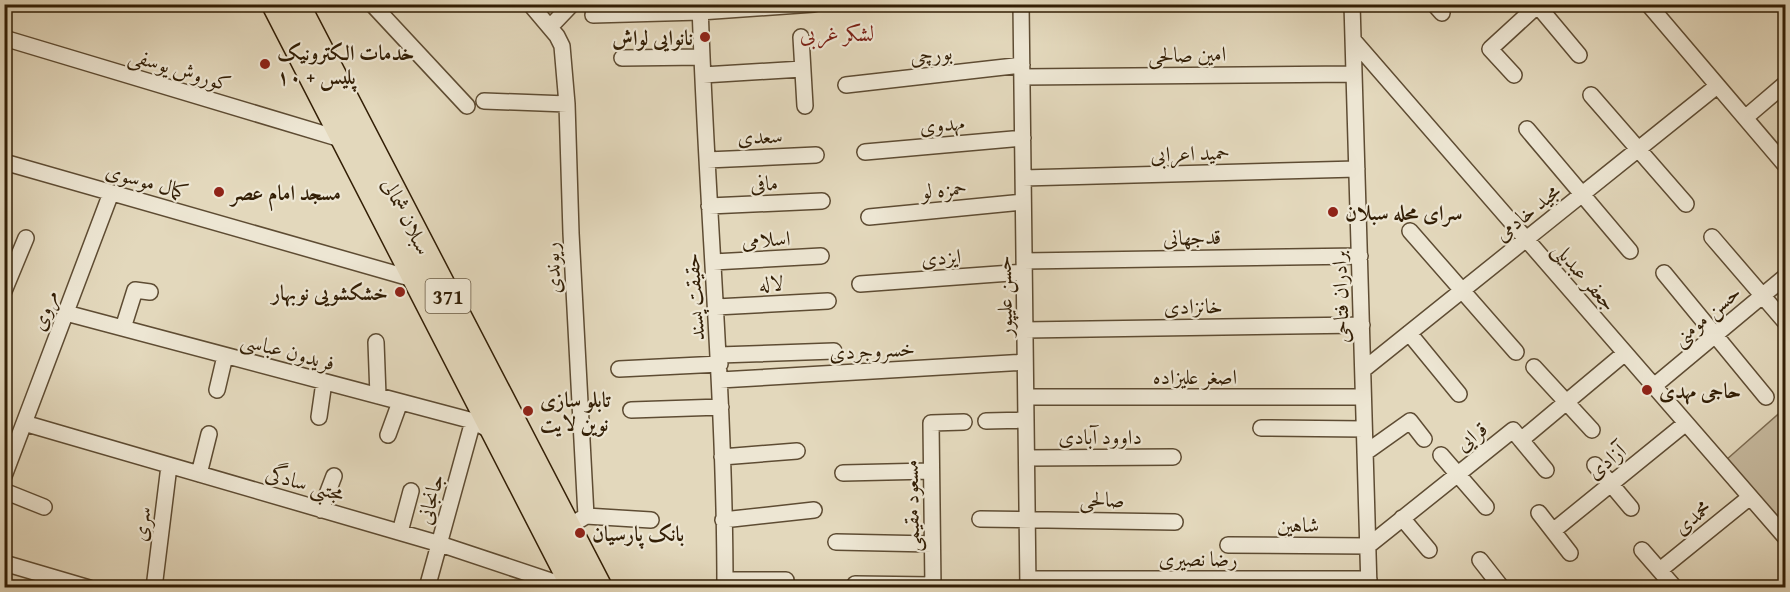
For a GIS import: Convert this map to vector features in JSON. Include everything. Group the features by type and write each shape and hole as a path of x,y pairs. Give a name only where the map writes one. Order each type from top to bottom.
{"main road":[{"name":"سبلان شمالی","path":"274,4 498,435 573,588"},
{"name":"سبلان شمالی","path":"297,4 577,521 600,588"}],"street":[{"path":"372,4 467,106"},
{"path":"550,27 572,4"},
{"path":"594,15 814,4"},
{"name":"حسن علیپور","path":"1021,4 1028,583"},
{"name":"برادران فتاحی","path":"1352,4 1369,583"},
{"path":"1648,4 1785,166"},
{"name":"ریوندی","path":"532,5 562,45 567,104 577,521"},
{"path":"1514,75 1490,49 1539,5 1579,55"},
{"name":"حقیقت پسند","path":"700,8 709,206 720,366 725,584"},
{"path":"801,37 805,106"},
{"name":"کوروش یوسفی","path":"4,38 344,140"},
{"name":"جعفر عبدیلی","path":"1354,41 1785,538"},
{"path":"622,58 702,57"},
{"path":"703,75 802,69"},
{"name":"امین صالحی","path":"1022,71 1353,74"},
{"name":"بورچی","path":"846,86 1022,71"},
{"path":"1744,118 1785,83"},
{"name":"مجید خادمی","path":"1363,370 1717,86"},
{"path":"1591,95 1686,204"},
{"path":"484,101 567,104"},
{"path":"1527,129 1630,251"},
{"name":"مهدوی","path":"866,152 1023,138"},
{"name":"سعدی","path":"707,160 816,155"},
{"name":"کمال موسوی","path":"4,162 417,280"},
{"name":"حمید اعرابی","path":"1023,178 1358,169"},
{"name":"مروی","path":"4,476 111,193"},
{"name":"مافی","path":"709,206 822,201"},
{"name":"حمزه لو","path":"869,217 1023,202"},
{"path":"1410,231 1516,352"},
{"path":"1712,237 1785,323"},
{"path":"4,291 26,238"},
{"name":"اسلامی","path":"713,262 821,256"},
{"name":"قدجهانی","path":"1024,266 1360,256"},
{"name":"ایزدی","path":"860,284 1024,266"},
{"path":"1664,273 1766,397"},
{"name":"حسن مومنی","path":"1654,386 1785,276"},
{"path":"123,328 135,290 150,292"},
{"name":"لاله","path":"716,307 828,301"},
{"name":"فریدون عباسی","path":"66,313 472,421 498,435"},
{"name":"خانزادی","path":"1025,330 1362,325"},
{"path":"1409,333 1459,394"},
{"path":"375,342 378,396"},
{"path":"619,369 720,366 834,351"},
{"name":"قرایی","path":"1368,546 1513,430 1521,440 1624,353"},
{"path":"217,390 225,356"},
{"name":"خسروجردی","path":"720,366 1025,362"},
{"path":"1534,367 1592,430"},
{"path":"319,417 324,382"},
{"name":"اصغر علیزاده","path":"1026,397 1364,397"},
{"path":"388,435 400,402"},
{"path":"631,410 721,407"},
{"path":"986,421 1026,420"},
{"name":"جانجانی","path":"427,588 472,421"},
{"path":"1365,453 1410,421 1424,439"},
{"name":"مسعود مقیمی","path":"933,586 931,423 964,422"},
{"name":"مجتبی سادگی","path":"24,423 440,544 573,588"},
{"name":"آزادی","path":"1553,531 1686,423"},
{"path":"1261,428 1364,429"},
{"path":"199,474 209,434"},
{"path":"1521,440 1546,470"},
{"path":"722,457 797,451"},
{"path":"1441,455 1486,507"},
{"name":"داوود آبادی","path":"1027,458 1173,457"},
{"path":"1595,465 1631,508"},
{"name":"سری","path":"154,588 169,466"},
{"path":"843,473 931,471"},
{"path":"321,510 334,476"},
{"path":"4,491 44,507"},
{"path":"400,532 411,491"},
{"name":"محمدی","path":"1660,570 1750,497"},
{"path":"723,520 814,510"},
{"path":"1539,513 1570,553"},
{"path":"1402,518 1429,550"},
{"name":"صالحی","path":"980,519 1175,522"},
{"path":"577,521 651,520"},
{"path":"836,542 932,544"},
{"name":"شاهین","path":"1228,545 1368,546"},
{"path":"1642,549 1676,588"},
{"path":"1480,560 1494,585"},
{"path":"4,563 88,587"},
{"path":"725,584 786,580"},
{"name":"رضا نصیری","path":"1028,583 1369,583"},
{"path":"855,584 933,586"}],"shaded area":[{"path":"1785,408 1785,524 1726,460"}],"place":[{"name":"نانوایی لواش","path":"705,37"},
{"name":"خدمات الکترونیک پلیس + ۱۰","path":"265,64"},
{"name":"مسجد امام عصر","path":"219,192"},
{"name":"سرای محله سبلان","path":"1333,212"},
{"name":"خشکشویی نوبهار","path":"400,292"},
{"name":"حاجی مهدی","path":"1647,390"},
{"name":"تابلو سازی نوین لایت","path":"528,411"},
{"name":"بانک پارسیان","path":"580,533"}],"district":[{"name":"لشکر غربی","path":"837,33"}]}
